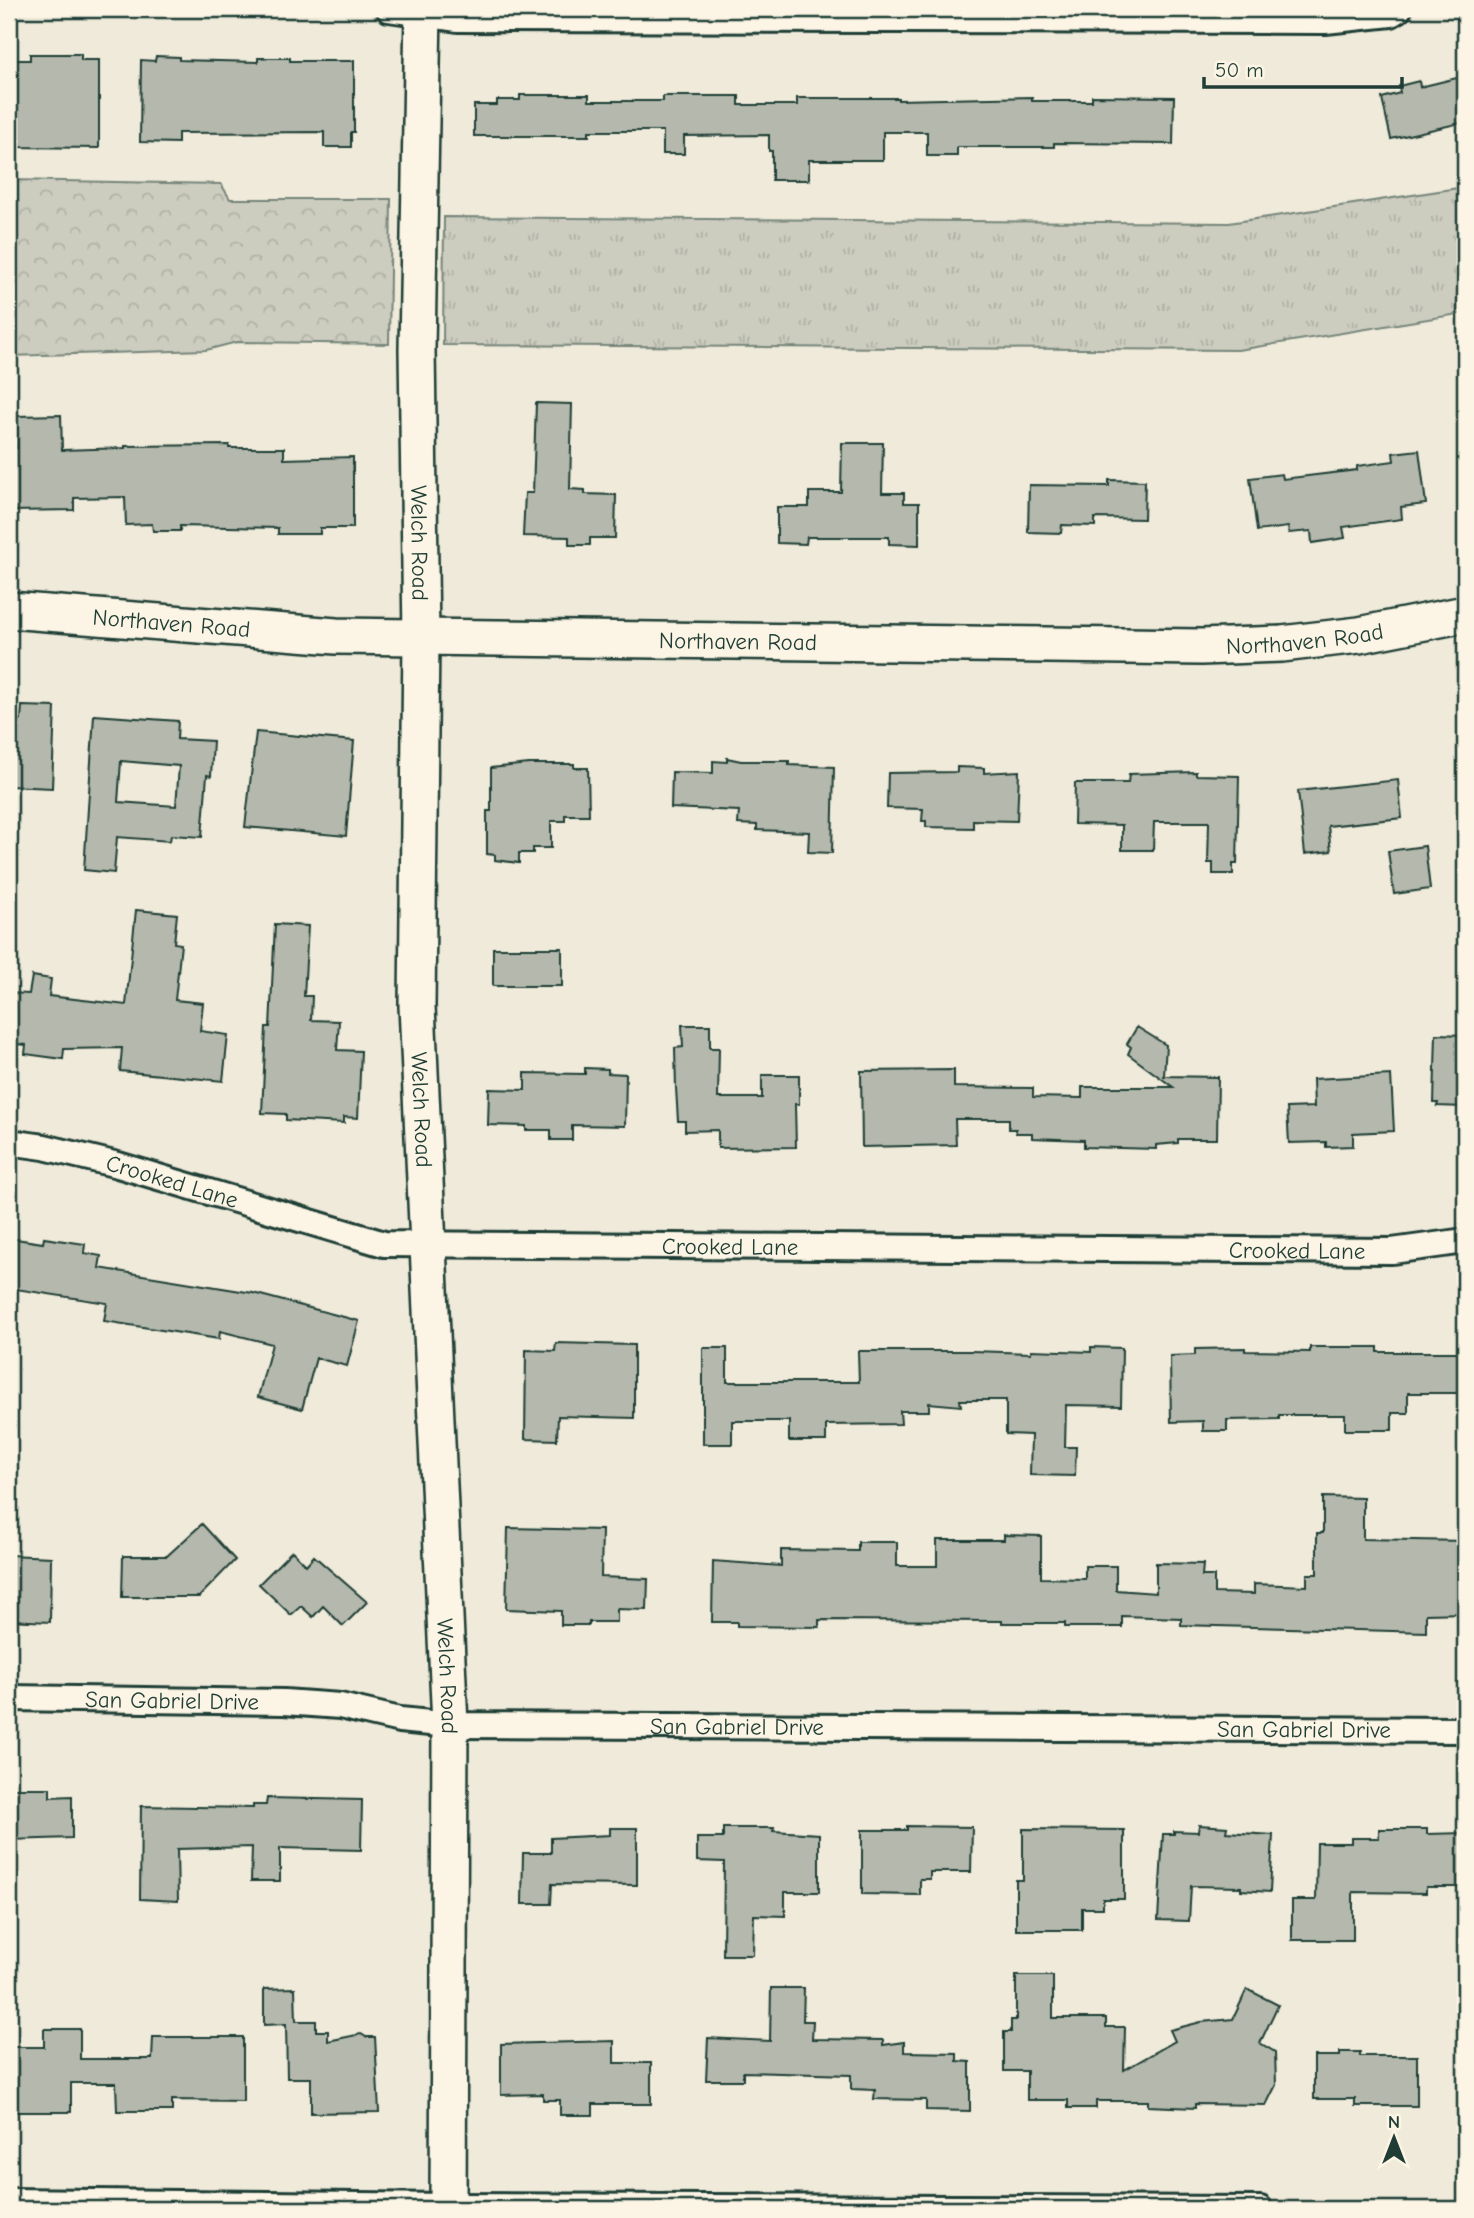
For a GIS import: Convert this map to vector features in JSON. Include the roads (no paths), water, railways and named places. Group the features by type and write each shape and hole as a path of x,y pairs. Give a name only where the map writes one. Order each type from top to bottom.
{"street":[{"path":"388,9 458,19 1325,21 1391,14 1399,9"},
{"name":"Welch Road","path":"423,12 417,349 421,639 417,1006 450,1725 448,2208"},
{"name":"Northaven Road","path":"9,610 336,636 421,639 1200,647 1308,641 1359,635 1465,614"},
{"name":"Crooked Lane","path":"9,1142 44,1146 118,1165 384,1244 1392,1251 1465,1241"},
{"name":"San Gabriel Drive","path":"9,1698 284,1702 340,1706 400,1720 450,1725 1465,1730"},
{"path":"9,2201 448,2208 1260,2209"}]}
